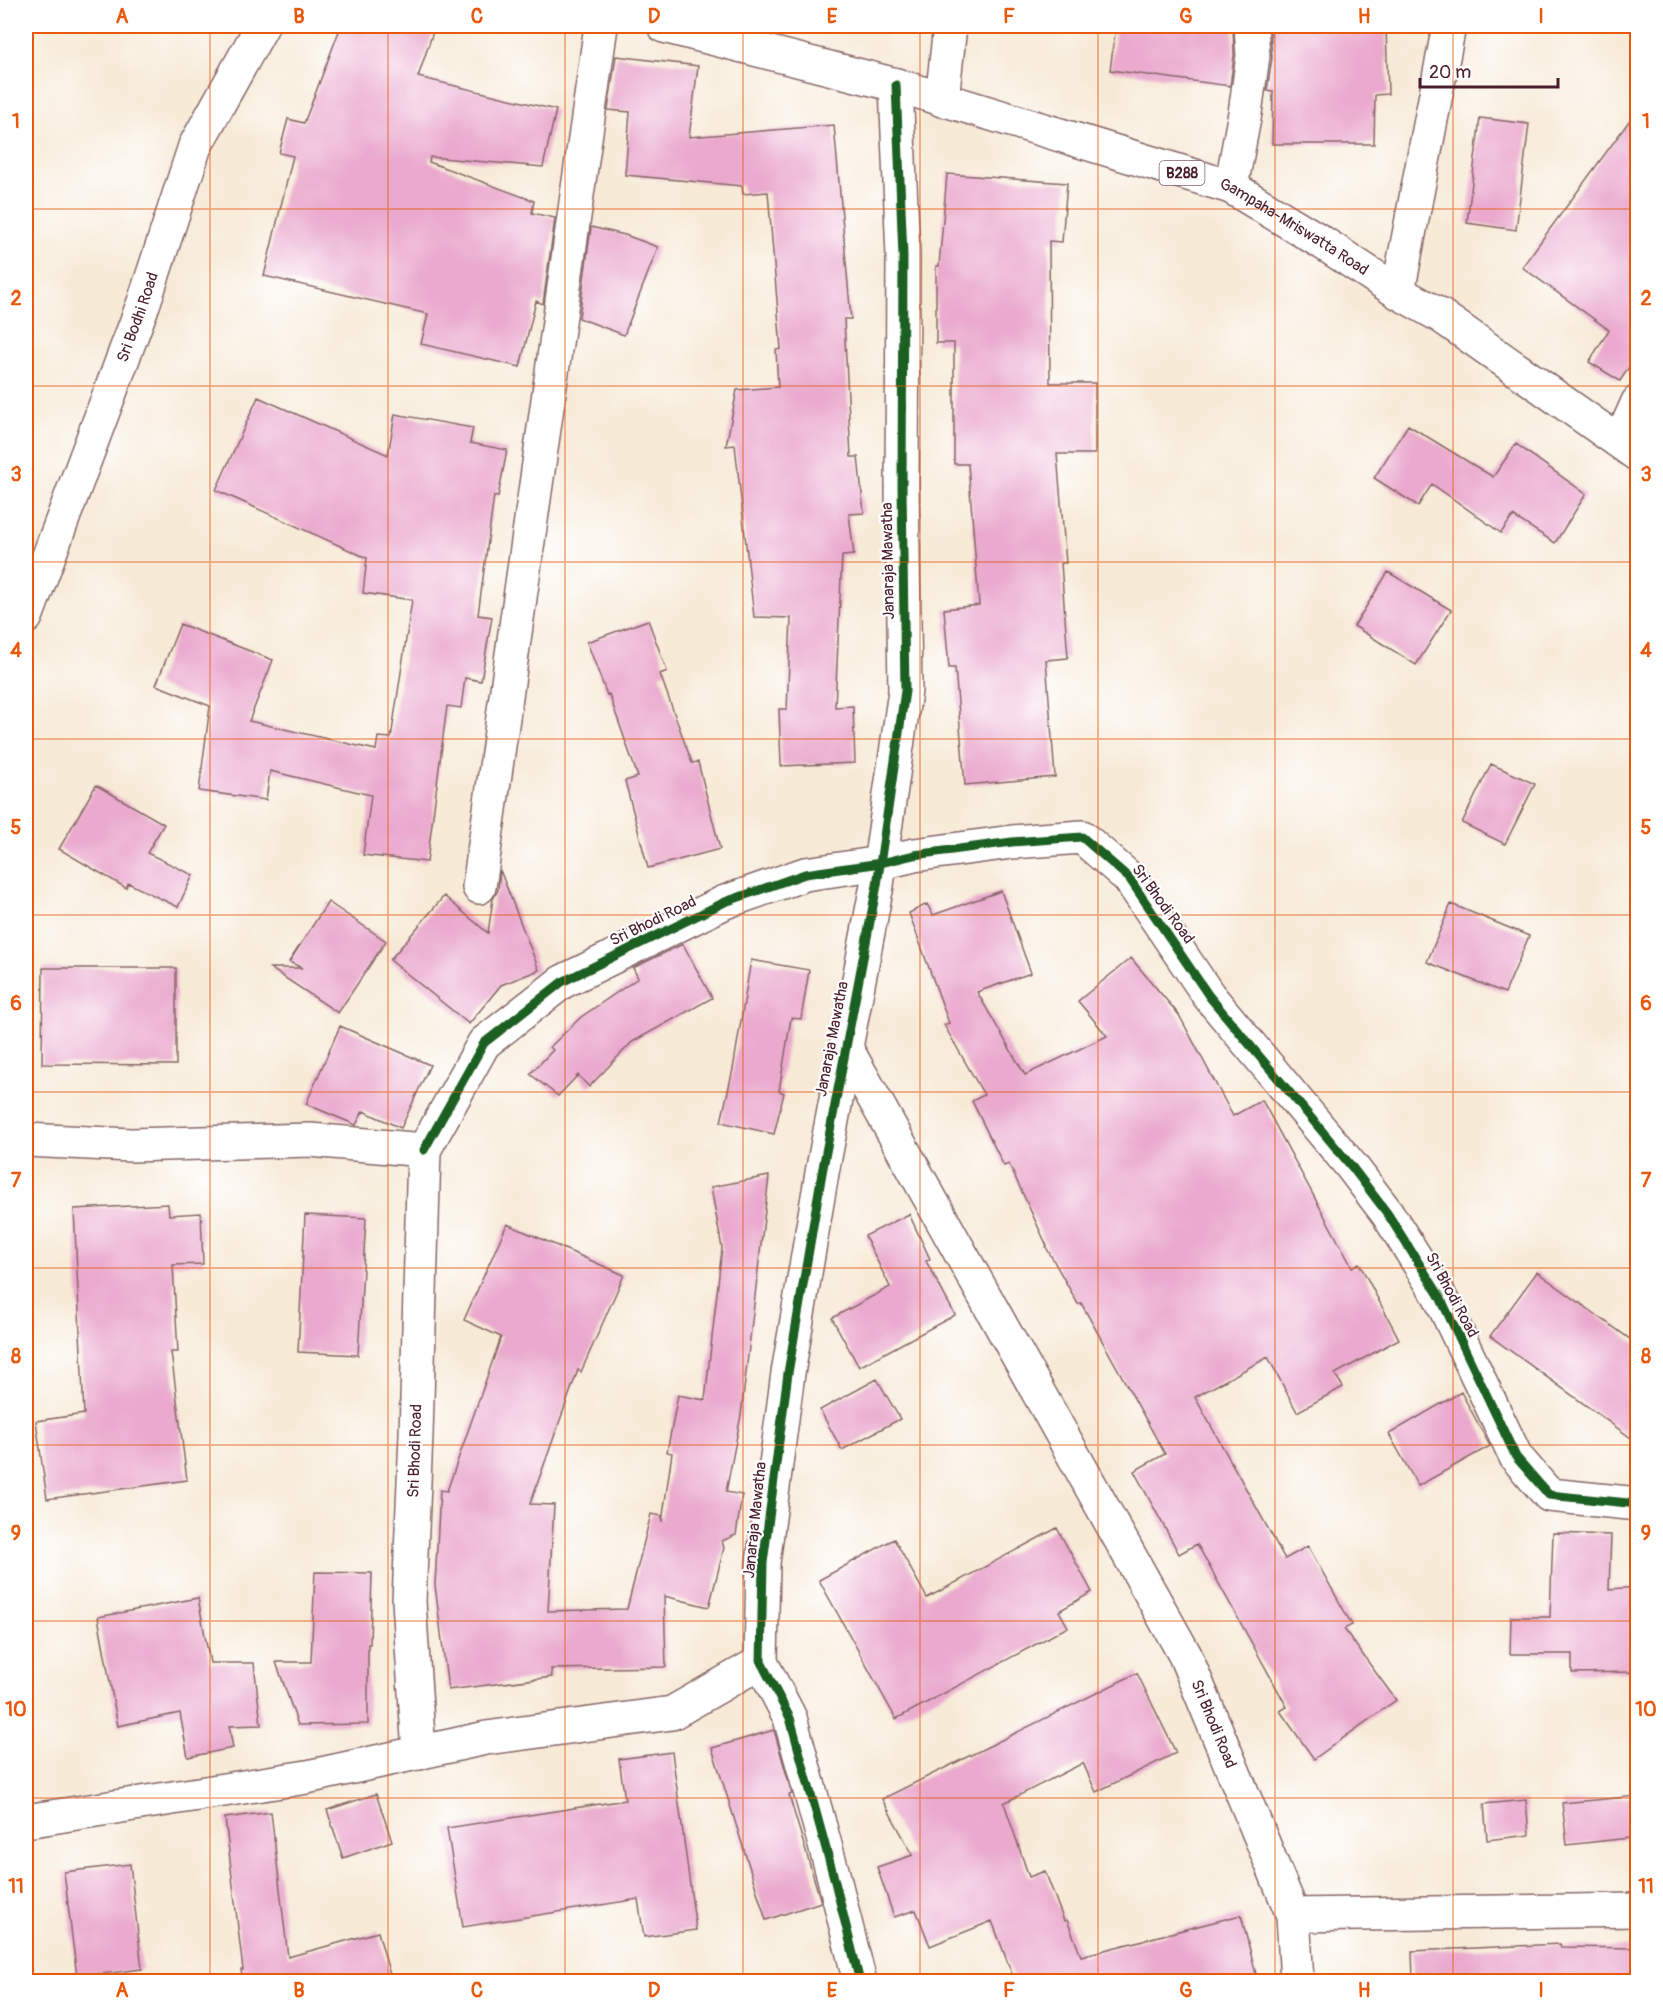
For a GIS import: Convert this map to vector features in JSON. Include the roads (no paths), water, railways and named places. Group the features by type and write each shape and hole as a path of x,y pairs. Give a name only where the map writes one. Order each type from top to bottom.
{"street":[{"name":"Sri Bodhi Road","path":"26,618 144,302 195,147 262,26"},
{"path":"479,887 601,26"},
{"name":"Gampaha-Mriswatta Road","path":"663,26 896,85 1231,188 1323,243 1398,292 1441,316 1629,448"},
{"path":"942,100 950,26"},
{"path":"1231,188 1253,56 1251,26"},
{"path":"1398,292 1449,26"},
{"name":"Janaraja Mawatha","path":"860,1982 834,1874 790,1718 761,1662 763,1563 786,1385 820,1185 881,863 905,692 902,487 903,256 896,85"},
{"path":"1629,448 1638,402"},
{"name":"Sri Bhodi Road","path":"418,1753 408,1601 424,1150 484,1043 562,982 725,902 805,874 881,863 914,855 1012,842 1082,837 1130,878 1209,996 1352,1167 1387,1213 1439,1295 1516,1457 1549,1495 1638,1504"},
{"name":"Sri Bhodi Road","path":"846,1048 1185,1655 1293,1915 1297,1982"},
{"path":"26,1140 131,1145 310,1140 424,1150"},
{"path":"26,1821 307,1778 486,1738 672,1713 761,1662"},
{"path":"1293,1915 1638,1911"}]}
